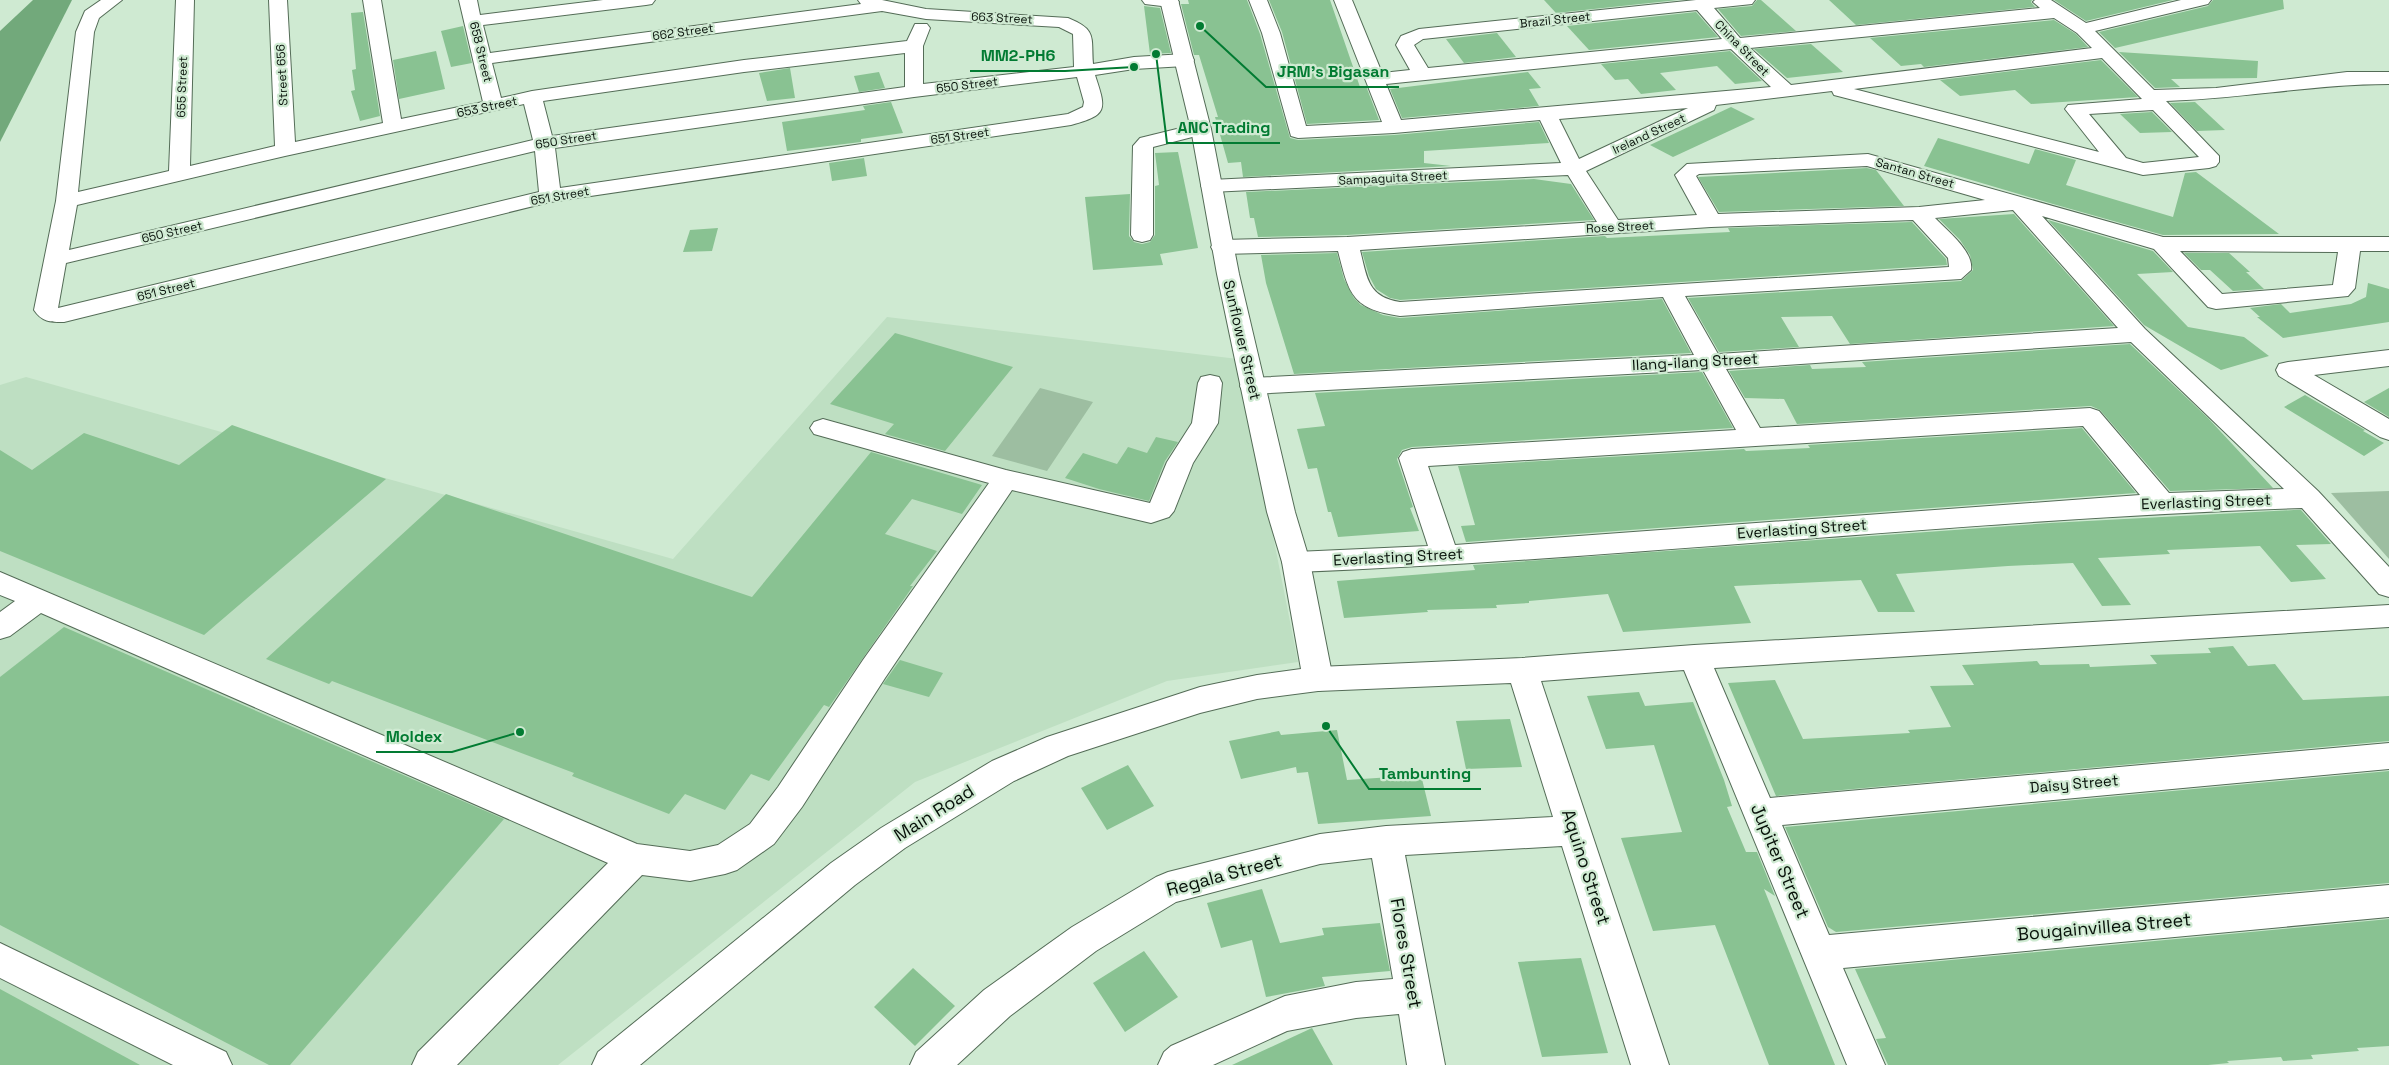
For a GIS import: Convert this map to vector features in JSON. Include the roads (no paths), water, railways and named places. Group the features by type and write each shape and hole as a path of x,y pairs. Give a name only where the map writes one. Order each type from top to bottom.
{"street":[{"path":"57,259 66,201 85,32 91,15 113,0"},
{"name":"655 Street","path":"179,174 185,0"},
{"name":"Street 656","path":"278,0 285,150"},
{"path":"372,0 393,127"},
{"name":"658 Street","path":"468,0 493,105"},
{"path":"473,21 646,0"},
{"path":"1258,0 1271,33 1298,132 1394,127 1723,99 2108,52"},
{"path":"1343,0 1394,127"},
{"name":"Brazil Street","path":"1424,76 1405,45 1407,40 1420,34 1746,0"},
{"path":"1827,87 2143,169 2209,162 2209,156 2108,52 2083,29 2038,0"},
{"path":"2083,29 2202,0"},
{"name":"Sunflower Street","path":"1163,1 1186,64 1201,129 1222,247 1281,512 1296,562 1318,679"},
{"name":"663 Street","path":"875,3 926,14 1051,20 1072,25 1082,34 1084,71"},
{"name":"662 Street","path":"483,59 875,3"},
{"name":"China Street","path":"1701,4 1735,43 1785,90"},
{"path":"1376,80 2057,12"},
{"path":"914,91 914,46 926,14"},
{"name":"653 Street","path":"66,201 285,150 532,97 744,66 914,46"},
{"name":"650 Street","path":"57,259 544,143 914,91 1118,67 1136,71 1186,64"},
{"name":"651 Street","path":"57,259 46,310 51,315 74,313 550,196 1071,119 1089,113 1094,108 1094,102 1084,71"},
{"path":"2120,164 2075,109 2347,78 2389,78"},
{"path":"532,97 544,143 550,196"},
{"name":"Ireland Street","path":"1574,169 1723,99"},
{"path":"1547,114 1574,169 1612,227"},
{"path":"1142,235 1143,146 1147,142 1201,129"},
{"name":"Santan Street","path":"1711,221 1685,174 1694,168 1868,160 2162,244 2389,244"},
{"name":"Sampaguita Street","path":"1211,186 1574,169"},
{"path":"2018,203 2137,334 2309,498 2389,586"},
{"name":"Rose Street","path":"1222,247 1347,244 1711,221 1918,213 2018,203"},
{"path":"1347,244 1361,291 1370,301 1387,308 1400,309 1670,290 1953,274 1960,270 1961,264 1958,256 1918,213"},
{"path":"2162,244 2216,302 2340,291 2344,288 2350,245"},
{"path":"1670,290 1752,438"},
{"name":"Ilang-ilang Street","path":"1252,386 1709,362 2137,334"},
{"path":"2389,358 2288,370 2389,432"},
{"path":"823,428 1006,479 1151,513 1159,510 1164,504 1180,462 1205,423 1210,383"},
{"path":"1445,556 1412,458 2090,417 2162,503"},
{"path":"0,583 635,859 690,866 725,859 762,834 790,797 874,669 1006,479"},
{"name":"Everlasting Street","path":"1296,562 1445,556 2162,503 2309,498"},
{"path":"0,628 38,599"},
{"name":"Main Road","path":"611,1065 843,874 902,833 1003,771 1058,746 1200,700 1257,687 1318,679 1522,670 1694,657 2389,616"},
{"name":"Jupiter Street","path":"1694,657 1866,1065"},
{"name":"Aquino Street","path":"1522,670 1650,1065"},
{"name":"Daisy Street","path":"1759,813 2389,756"},
{"name":"Regala Street","path":"930,1065 996,1003 1084,939 1168,888 1320,849 1386,842 1575,831"},
{"name":"Flores Street","path":"1386,842 1426,1065"},
{"path":"431,1065 635,859"},
{"name":"Bougainvillea Street","path":"1818,953 2389,901"},
{"path":"0,960 213,1065"},
{"path":"1177,1065 1184,1060 1285,1014 1356,1000 1413,995"}],"place":[{"name":"JRM's Bigasan","path":"1200,26"},
{"name":"ANC Trading","path":"1156,54"},
{"name":"MM2-PH6","path":"1134,67"},
{"name":"Tambunting","path":"1326,726"},
{"name":"Moldex","path":"520,732"}]}
